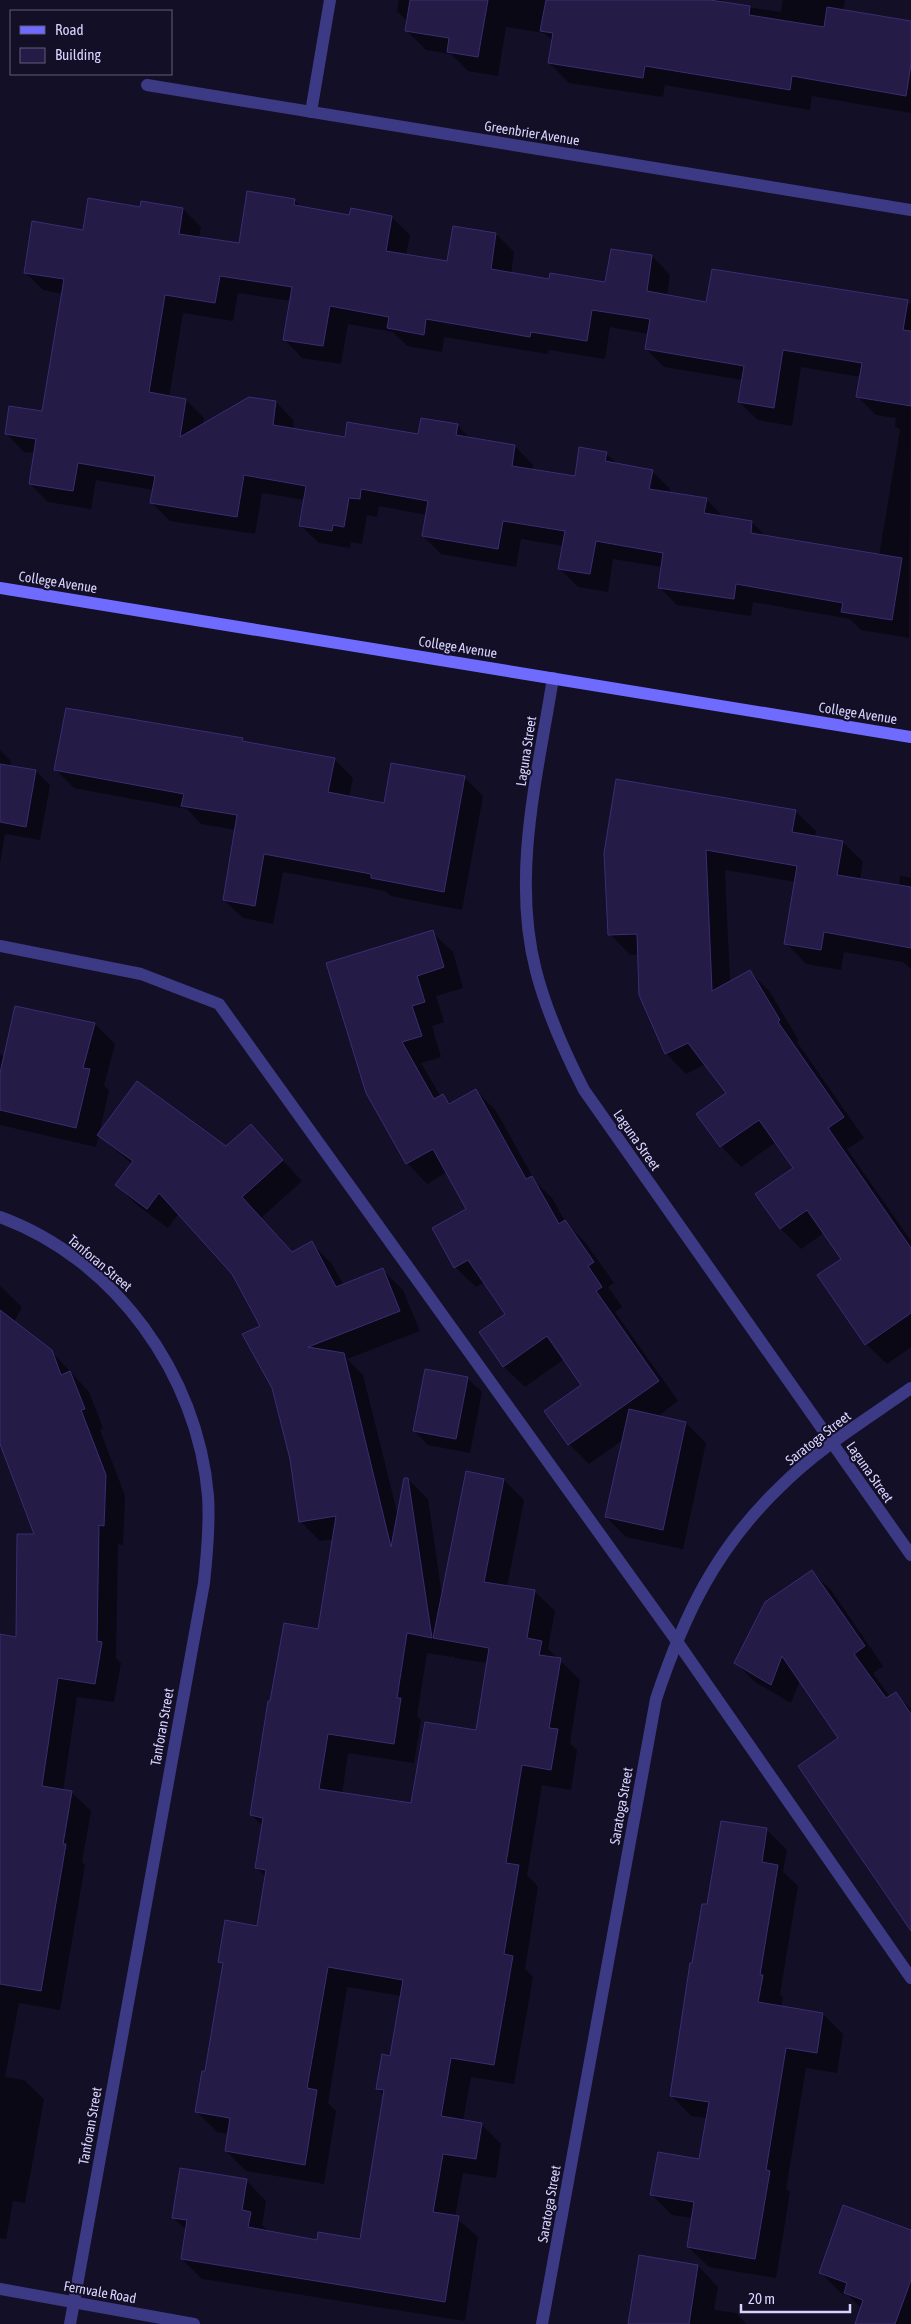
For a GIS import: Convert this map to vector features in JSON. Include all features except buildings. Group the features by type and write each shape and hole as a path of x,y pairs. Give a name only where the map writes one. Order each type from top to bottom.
{"street":[{"path":"311,112 330,0"},
{"name":"Greenbrier Avenue","path":"147,85 911,210"},
{"name":"College Avenue","path":"0,588 911,736"},
{"name":"Laguna Street","path":"553,678 526,847 527,912 536,969 555,1032 584,1090 911,1555"},
{"path":"0,946 141,974 219,1004 676,1640 911,1978"},
{"name":"Tanforan Street","path":"0,1217 19,1224 68,1253 117,1294 153,1339 181,1390 199,1445 208,1496 208,1548 204,1583 70,2324"},
{"name":"Saratoga Street","path":"542,2324 656,1699 676,1640 704,1584 734,1538 781,1486 832,1444 911,1388"},
{"name":"Fernvale Road","path":"0,2289 194,2324"}]}
